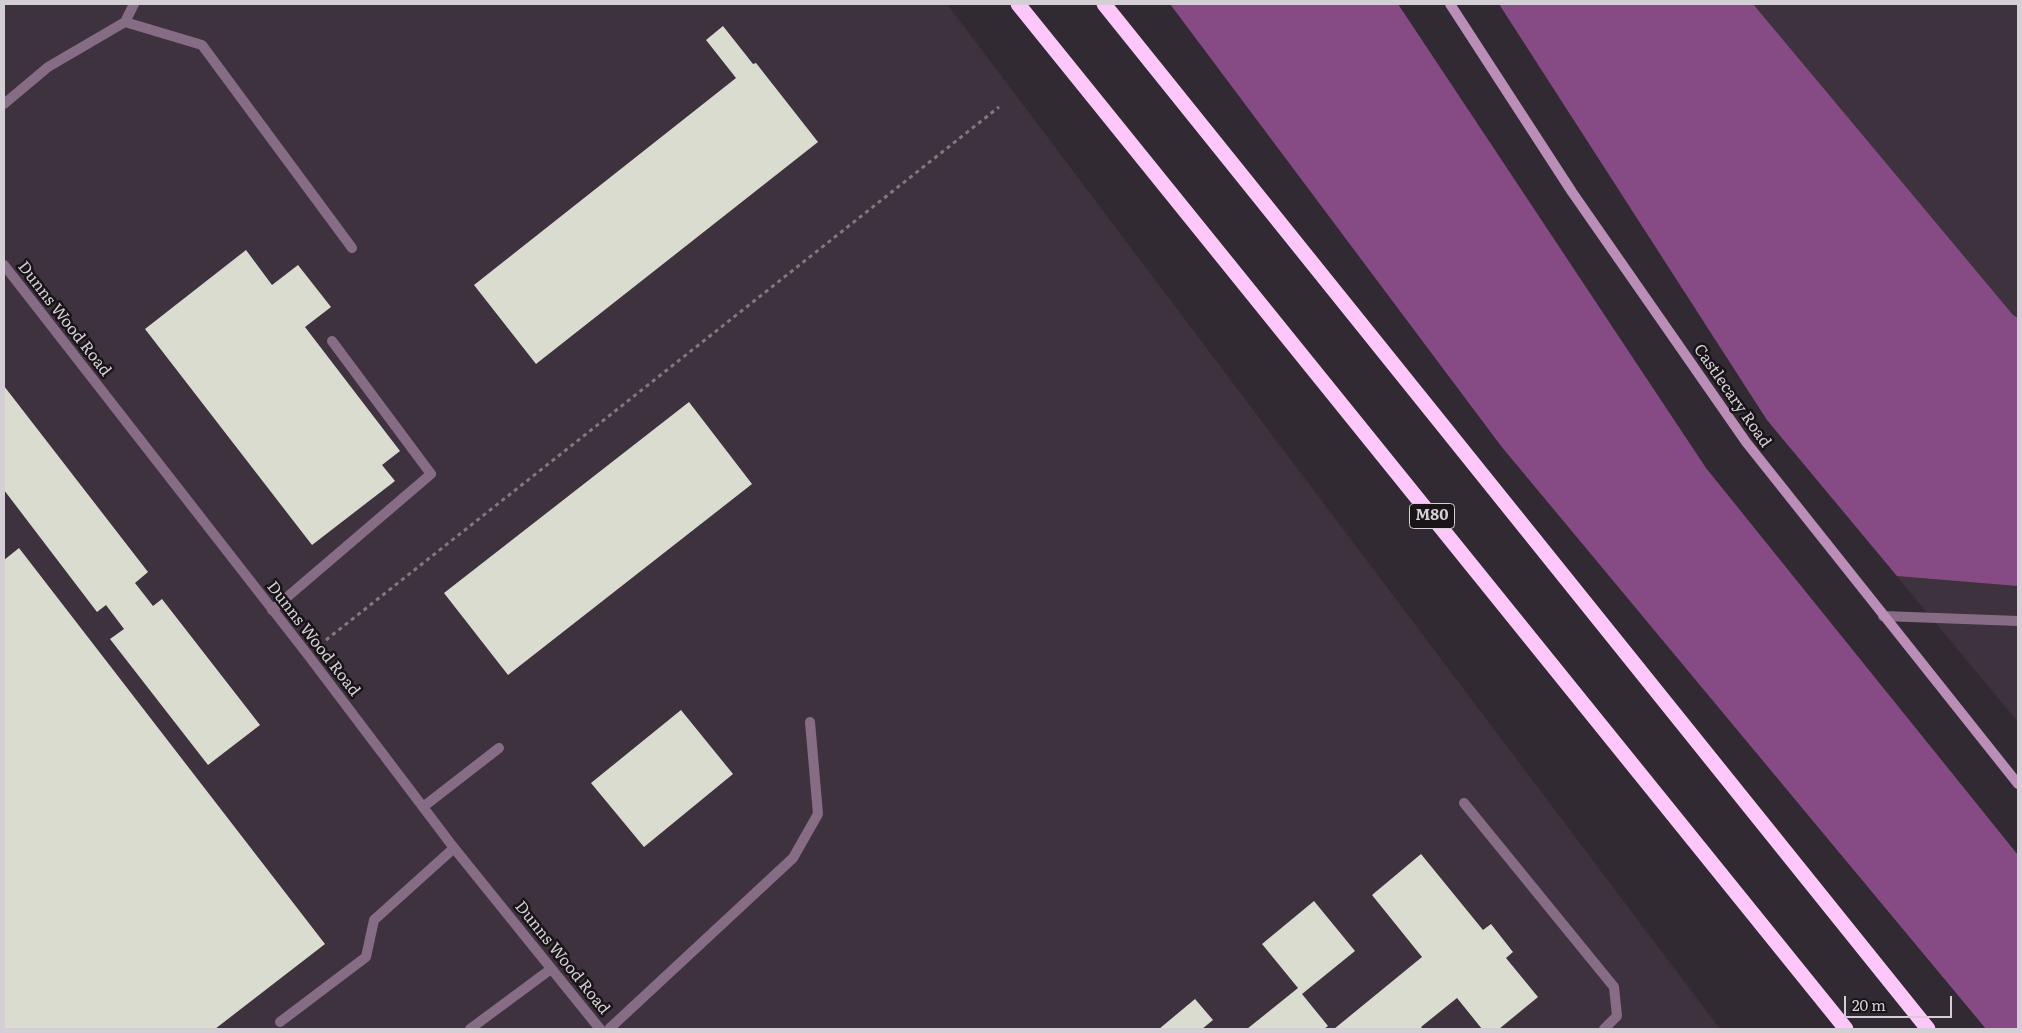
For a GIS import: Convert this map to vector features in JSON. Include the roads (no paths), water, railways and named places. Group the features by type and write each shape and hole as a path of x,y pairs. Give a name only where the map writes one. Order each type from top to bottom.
{"highway":[{"name":"M80","path":"1018,4 1846,1029"},
{"path":"1104,4 1928,1029"}],"main road":[{"name":"Castlecary Road","path":"1450,4 1572,192 1746,442 1882,616 2018,784"}],"street":[{"path":"4,104 48,67 125,22 134,4"},
{"path":"125,22 202,45 352,248"},
{"name":"Dunns Wood Road","path":"4,265 308,655 454,848 600,1029"},
{"path":"272,610 431,474 332,341"},
{"path":"1882,616 2018,621"},
{"path":"609,1029 793,858 818,814 810,722"},
{"path":"423,807 499,748"},
{"path":"1464,803 1614,987 1617,1016 1604,1029"},
{"path":"280,1022 366,957 374,920 454,848"},
{"path":"470,1029 551,969"}]}
